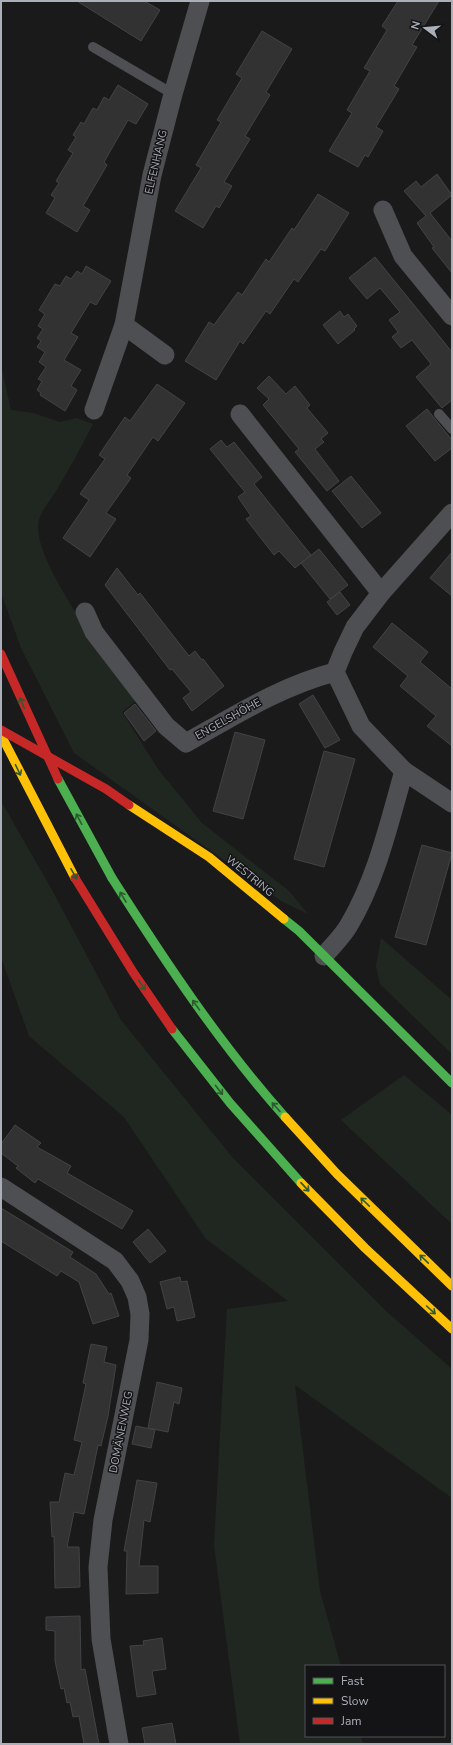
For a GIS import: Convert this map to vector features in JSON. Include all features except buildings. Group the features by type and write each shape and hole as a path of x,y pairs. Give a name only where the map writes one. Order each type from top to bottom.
{"main road":[{"path":"1,654 51,766 112,878 172,972 249,1076 337,1174 452,1286"},
{"name":"WESTRING","path":"1,730 106,789 209,857 299,932 452,1083"},
{"path":"1,735 55,841 137,977 182,1041 229,1103 307,1190 452,1330"}],"street":[{"name":"ELFENHANG","path":"94,410 124,325 152,175 173,94 200,1"},
{"path":"383,210 403,256 452,316"},
{"path":"124,325 165,355"},
{"path":"240,414 381,593"},
{"path":"452,513 381,593 355,626 342,652 335,672 361,726 404,771 452,803"},
{"name":"ENGELSHÖHE","path":"85,612 94,632 161,720 186,743 270,696 308,679 335,672"},
{"path":"324,956 349,925 369,882 385,839 404,771"},
{"name":"DOMÄNENWEG","path":"1,1187 114,1261 130,1281 137,1297 140,1314 139,1340 103,1520 98,1567 101,1639 119,1744"}],"lane":[{"path":"93,47 173,94"},
{"path":"439,414 452,429"}],"shaded area":[{"path":"1,365 11,410 33,413 60,422 77,418 93,424 58,488 40,516 39,537 46,560 75,612 138,699 122,712 158,769 202,823 289,891 308,914 281,901 74,753 21,648 1,593"},
{"path":"1,801 52,890 121,1020 233,1158 386,1311 452,1369 452,1498 295,1385 320,1591 341,1665 305,1665 305,1737 361,1737 363,1744 240,1744 214,1545 227,1309 288,1301 206,1239 124,1117 29,1036 1,957"},
{"path":"381,938 452,1000 452,1054 380,984 376,966"},
{"path":"404,1075 452,1115 452,1224 341,1120"}],"traffic: fast":[{"path":"58,779 112,878"},
{"path":"112,878 152,940 215,1031 285,1117"},
{"path":"284,919 299,931 452,1083"},
{"path":"172,1029 230,1103 301,1183"}],"traffic: slow":[{"path":"1,735 75,878"},
{"path":"129,805 209,857 284,919"},
{"path":"285,1117 337,1174 452,1286"},
{"path":"301,1183 365,1248 452,1329"}],"traffic: jam":[{"path":"1,654 58,779"},
{"path":"1,730 106,789 129,805"},
{"path":"75,878 133,972 172,1029"}]}
